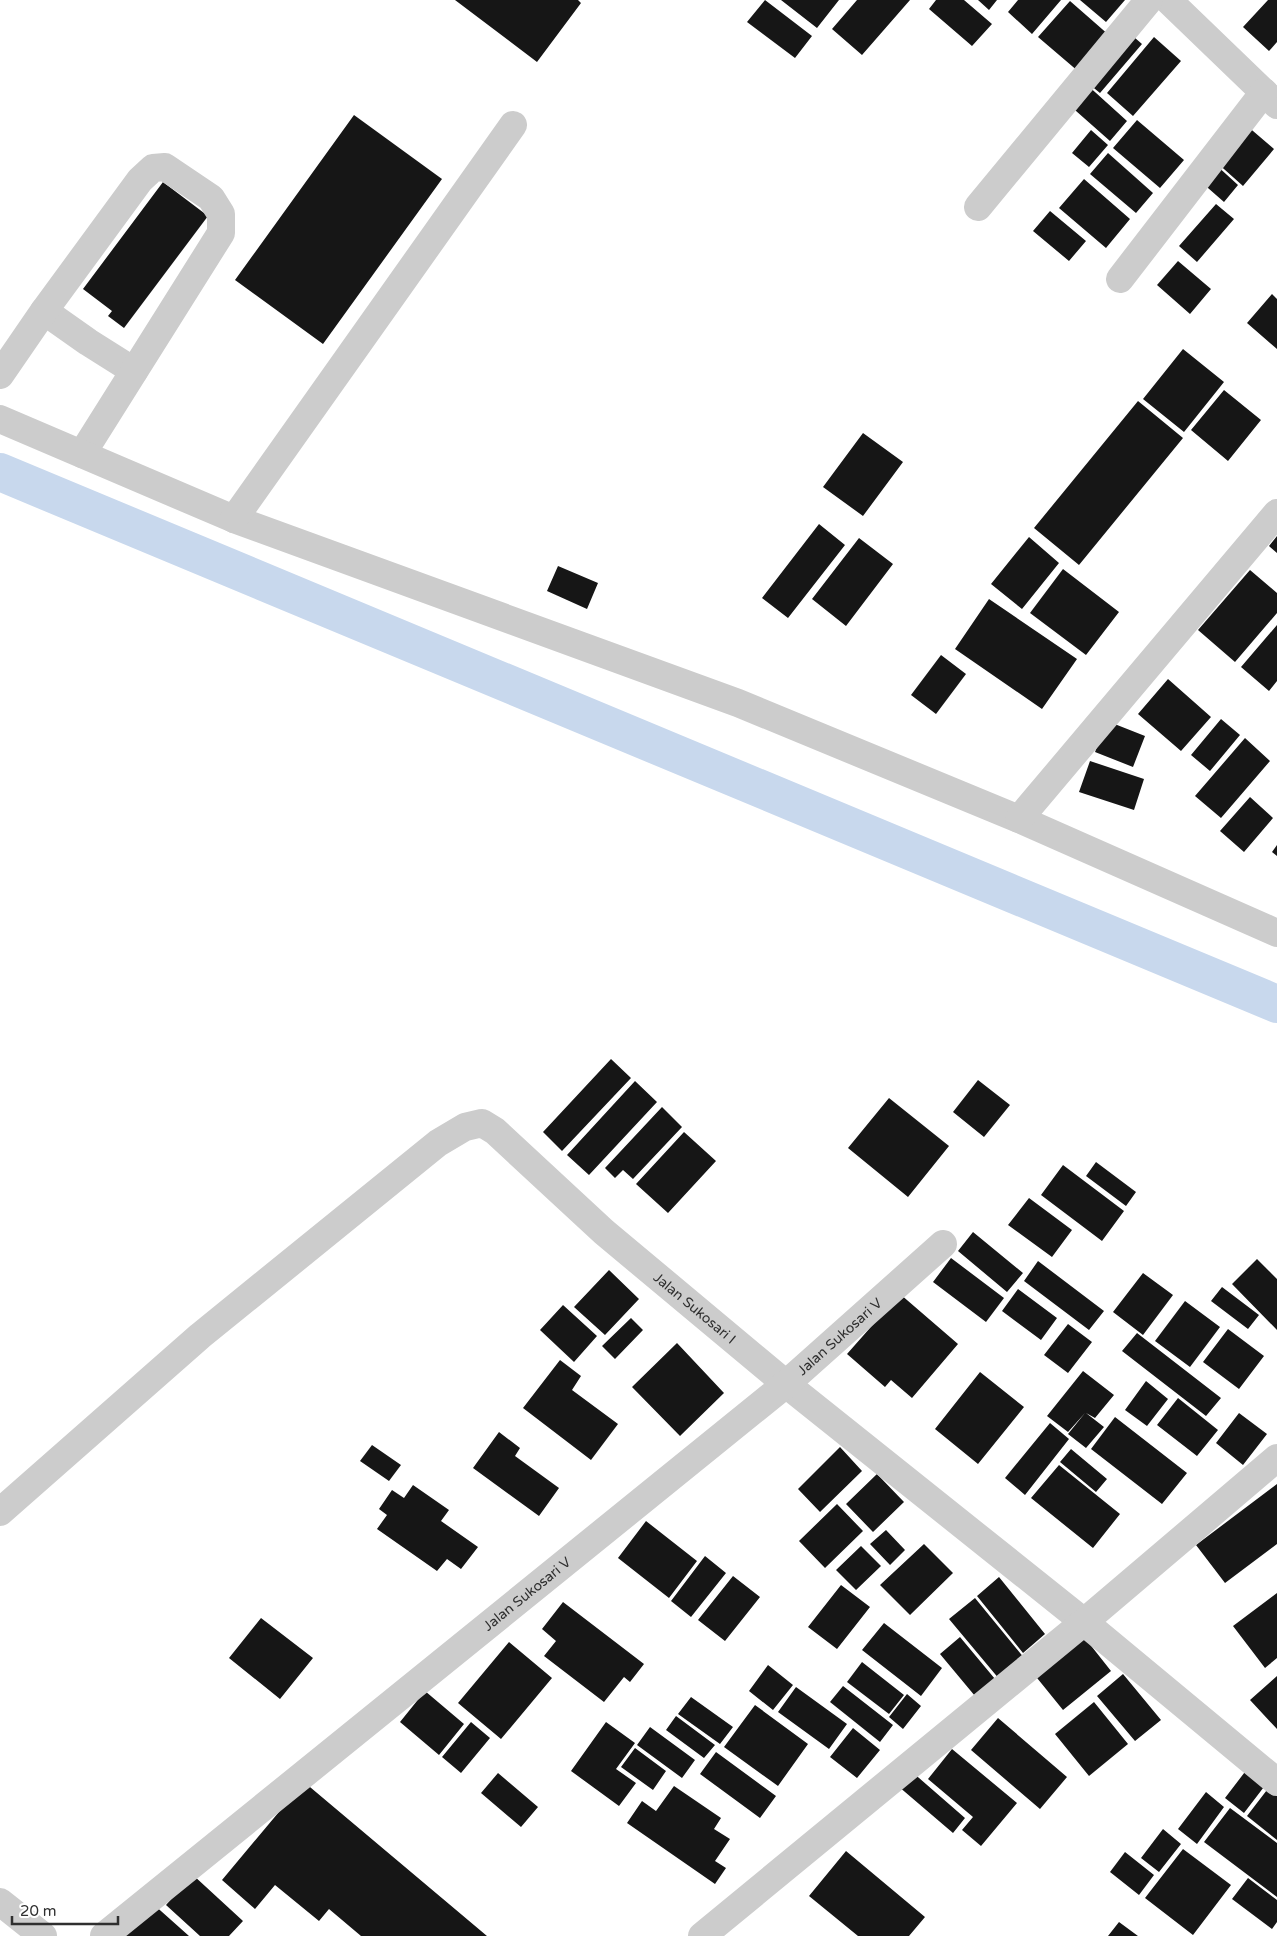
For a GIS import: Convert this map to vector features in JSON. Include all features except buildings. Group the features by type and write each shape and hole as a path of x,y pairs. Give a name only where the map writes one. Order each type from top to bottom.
{"street":[{"path":"978,207 1149,0"},
{"path":"1120,279 1271,99 1183,4"},
{"path":"234,519 513,125"},
{"path":"0,375 44,311 140,180 153,168 165,167 211,198 221,214 221,233 82,454"},
{"path":"44,311 134,371"},
{"path":"0,419 234,519 738,703 1019,819 1277,933"},
{"path":"1019,819 1277,513"},
{"name":"Jalan Sukosari I","path":"0,1512 200,1336 438,1143 465,1127 482,1123 495,1131 604,1232 786,1384 1084,1622 1277,1782"},
{"name":"Jalan Sukosari V","path":"104,1936 786,1384 943,1244"},
{"path":"702,1936 1084,1622 1277,1458"},
{"path":"0,1902 43,1936"}],"waterway":[{"path":"0,472 1277,1004"}]}
